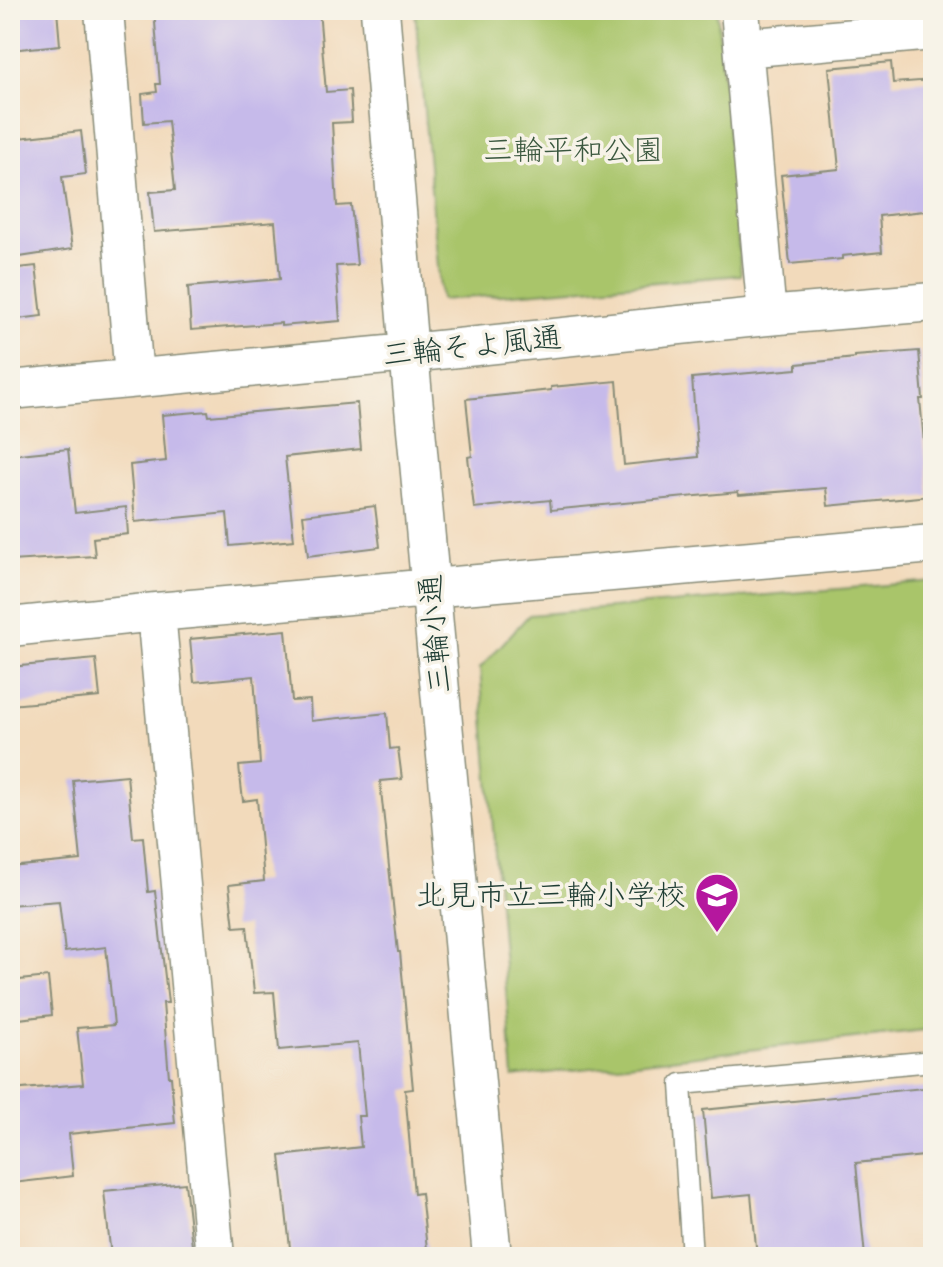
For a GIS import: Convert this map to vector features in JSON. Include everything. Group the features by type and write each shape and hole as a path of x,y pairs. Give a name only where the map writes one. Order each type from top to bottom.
{"street":[{"path":"104,10 134,378"},
{"name":"三輪小通","path":"380,10 492,1257"},
{"path":"740,10 767,316"},
{"path":"744,48 933,31"},
{"name":"三輪そよ風通","path":"10,390 933,302"},
{"path":"10,627 933,544"},
{"path":"156,612 215,1257"}],"lane":[{"path":"692,1257 681,1084 933,1061"}],"green space":[{"name":"三輪平和公園","path":"415,10 717,10 741,275 441,300"},
{"name":"北見市立三輪小学校","path":"933,581 933,1029 513,1077 480,668 529,615"}],"building":[{"path":"10,10 57,10 60,45 10,50"},
{"path":"154,10 249,10 249,13 319,10 326,92 350,90 352,122 332,123 337,206 351,205 357,265 336,266 340,321 191,330 188,287 280,279 275,222 154,232 150,192 175,190 168,121 144,123 142,94 157,92 156,84 160,84"},
{"path":"891,62 893,83 933,80 933,210 879,216 882,252 790,264 781,175 839,169 829,68"},
{"path":"81,131 86,174 62,177 72,249 13,258 10,235 10,139"},
{"path":"36,266 42,316 10,320 10,269"},
{"path":"919,351 929,496 828,506 826,488 739,495 738,492 551,510 550,500 474,508 466,399 617,381 624,465 698,457 692,378 797,369 797,364"},
{"path":"357,403 361,449 285,457 294,540 230,546 227,513 135,522 130,465 166,461 162,415 208,411 209,416"},
{"path":"68,449 75,513 126,507 128,534 93,538 95,556 10,561 10,455"},
{"path":"375,506 380,547 308,556 303,515"},
{"path":"286,630 292,701 310,700 311,721 387,713 390,749 398,748 402,779 380,781 413,1089 405,1090 414,1194 421,1193 427,1249 343,1257 291,1257 280,1156 361,1147 358,1116 365,1116 358,1043 279,1050 274,992 254,993 247,926 234,927 229,885 264,881 257,799 243,801 239,766 260,764 254,676 194,682 190,639"},
{"path":"96,659 100,697 10,705 10,667"},
{"path":"127,775 133,838 143,837 148,892 155,891 168,1003 163,1003 175,1123 69,1134 73,1176 13,1183 10,1090 83,1084 77,1028 114,1025 106,947 65,952 59,901 10,905 10,867 81,860 73,780"},
{"path":"48,977 52,1015 10,1020 10,981"},
{"path":"933,1087 933,1155 856,1163 865,1257 757,1257 751,1194 711,1198 703,1110"},
{"path":"185,1183 193,1255 111,1257 104,1191"}],"place":[{"name":"北見市立三輪小学校","path":"717,934"}]}
